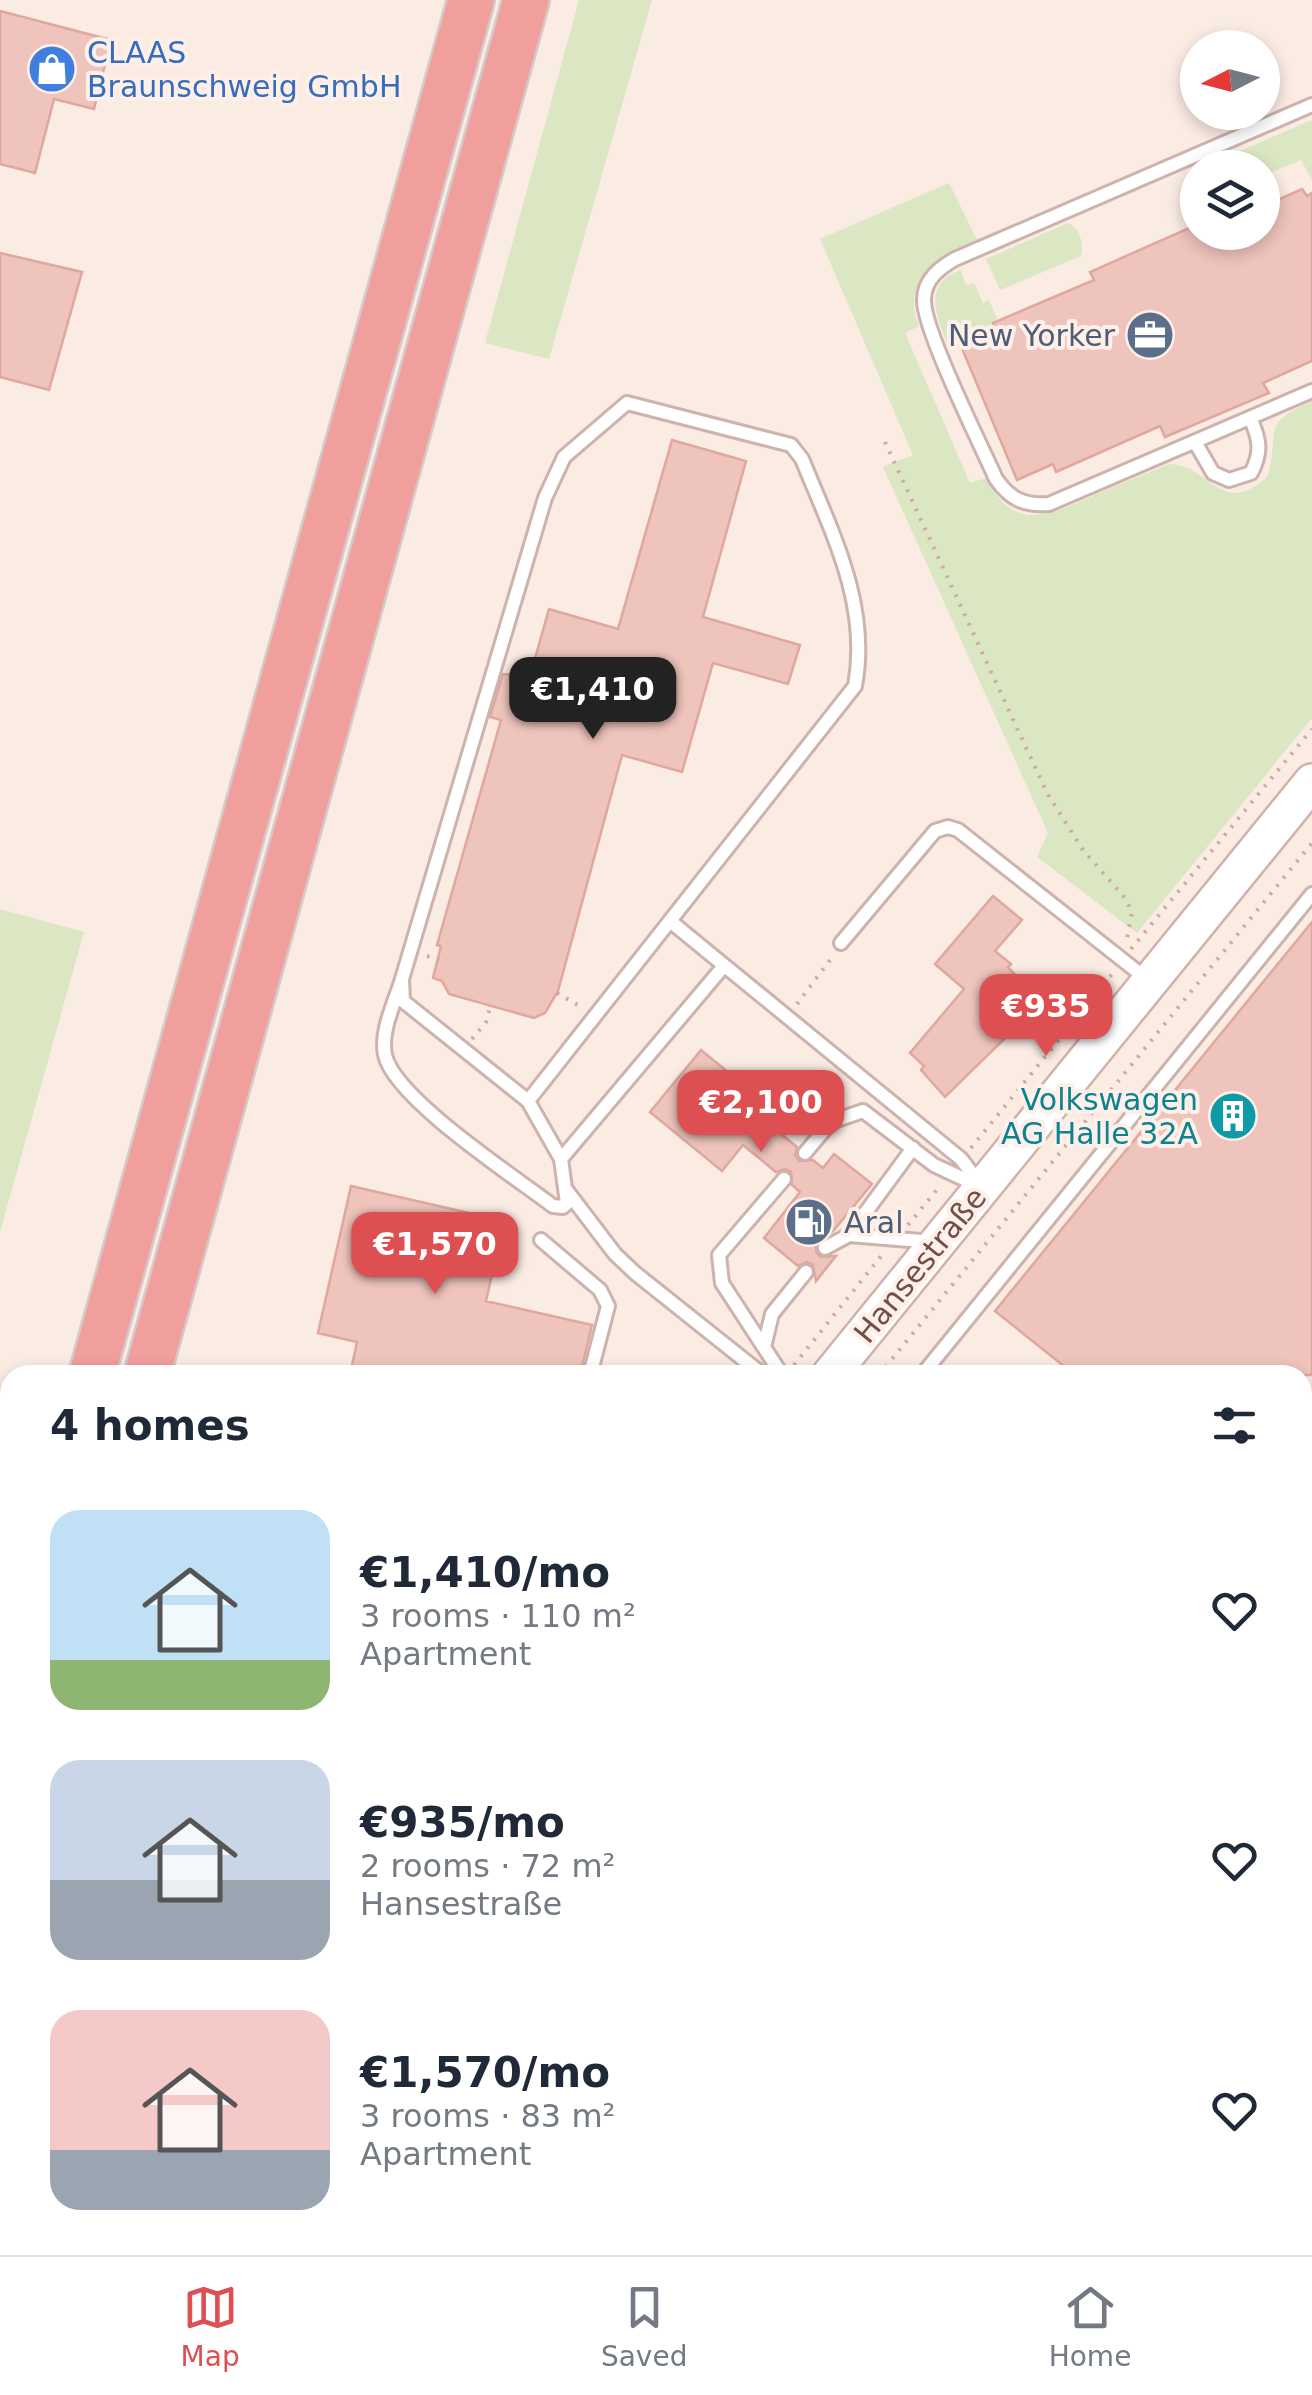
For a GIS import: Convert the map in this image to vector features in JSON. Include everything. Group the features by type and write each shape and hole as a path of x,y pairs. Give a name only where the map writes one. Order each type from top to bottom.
{"highway":[{"path":"95,1365 471,0"},
{"path":"149,1365 526,0"}],"main road":[{"name":"Hansestraße","path":"838,1365 938,1243 966,1181 1137,970 1312,782"}],"lane":[{"path":"1312,105 955,259 942,266 925,290 925,314 988,461 1006,494 1033,505 1049,504 1312,391"},
{"path":"402,979 403,1001 528,1101 561,1159 568,1202 563,1207 552,1206 422,1105 394,1078 385,1055 384,1034 544,498 564,457 627,403 791,445 802,459 851,581 858,616 860,658 856,686 528,1101"},
{"path":"1195,442 1213,473 1229,480 1250,472 1260,456 1250,418"},
{"path":"841,943 935,832 948,827 958,830 1137,970"},
{"path":"930,1365 1312,894"},
{"path":"670,921 962,1160 966,1181"},
{"path":"561,1159 723,967"},
{"path":"805,1154 831,1122 863,1110 912,1148 966,1181"},
{"path":"826,1248 849,1235 912,1148"},
{"path":"777,1365 722,1283 719,1255 784,1179"},
{"path":"567,1191 625,1264 751,1365"},
{"path":"849,1235 938,1243"},
{"path":"541,1240 600,1290 608,1306 593,1365"},
{"path":"764,1347 772,1314 806,1272"}],"path":[{"path":"885,442 1047,793 1083,850 1132,912 1137,970"},
{"path":"962,1160 1137,970 1312,729"},
{"path":"887,1365 1312,843"},
{"path":"786,1017 804,998 841,943"},
{"path":"557,993 572,1000"},
{"path":"486,1022 491,1004"},
{"path":"792,1365 897,1237 966,1181"}],"green space":[{"path":"579,0 652,0 549,359 485,343"},
{"path":"1312,120 1312,180 1301,160 1280,169 1280,150 1242,150"},
{"path":"949,183 978,242 938,263 919,283 914,310 919,326 905,333 970,483 986,478 1009,507 1035,515 1049,513 1169,464 1196,472 1227,492 1251,489 1267,477 1278,424 1312,401 1312,718 1137,933 1037,857 1048,833 883,467 913,455 820,239"},
{"path":"1068,223 1080,237 1081,256 1000,290 986,259"},
{"path":"961,270 966,285 974,283 983,303 989,300 998,321 996,331 989,334 979,330 973,340 950,350 937,315 936,293 948,276"},
{"path":"0,909 84,932 0,1232"}],"building":[{"name":"CLAAS Braunschweig GmbH","path":"0,11 111,40 94,109 54,99 35,173 0,164"},
{"name":"New Yorker","path":"1302,189 1307,196 1312,193 1312,361 1263,383 1269,393 1165,437 1160,426 1056,472 1053,464 1017,480 961,346 996,331 993,323 1094,280 1090,272 1180,232 1180,250 1280,250 1280,199"},
{"path":"0,253 82,272 49,390 0,377"},
{"path":"672,440 746,461 703,617 800,645 788,684 713,663 682,772 622,755 558,991 545,1013 534,1018 449,994 442,981 433,978 441,946 437,945 501,720 490,717 503,674 530,676 549,609 618,629"},
{"path":"993,896 1022,920 995,951 1011,964 1008,967 1041,1003 945,1097 910,1053 964,989 935,964"},
{"name":"Volkswagen AG Halle 32A","path":"1312,922 1312,1365 1062,1365 995,1311"},
{"path":"701,1050 773,1109 764,1120 797,1147 795,1155 799,1161 813,1160 823,1168 834,1154 872,1184 834,1230 816,1244 821,1257 836,1256 816,1281 813,1265 807,1262 798,1266 764,1238 800,1192 792,1185 791,1172 776,1172 743,1145 722,1171 650,1112"},
{"path":"351,1186 504,1221 486,1301 592,1325 582,1365 352,1365 357,1342 318,1333"}],"place":[{"name":"CLAAS Braunschweig GmbH","path":"52,69"},
{"name":"New Yorker","path":"1150,335"},
{"name":"Volkswagen AG Halle 32A","path":"1233,1116"},
{"name":"Aral","path":"809,1222"}]}
